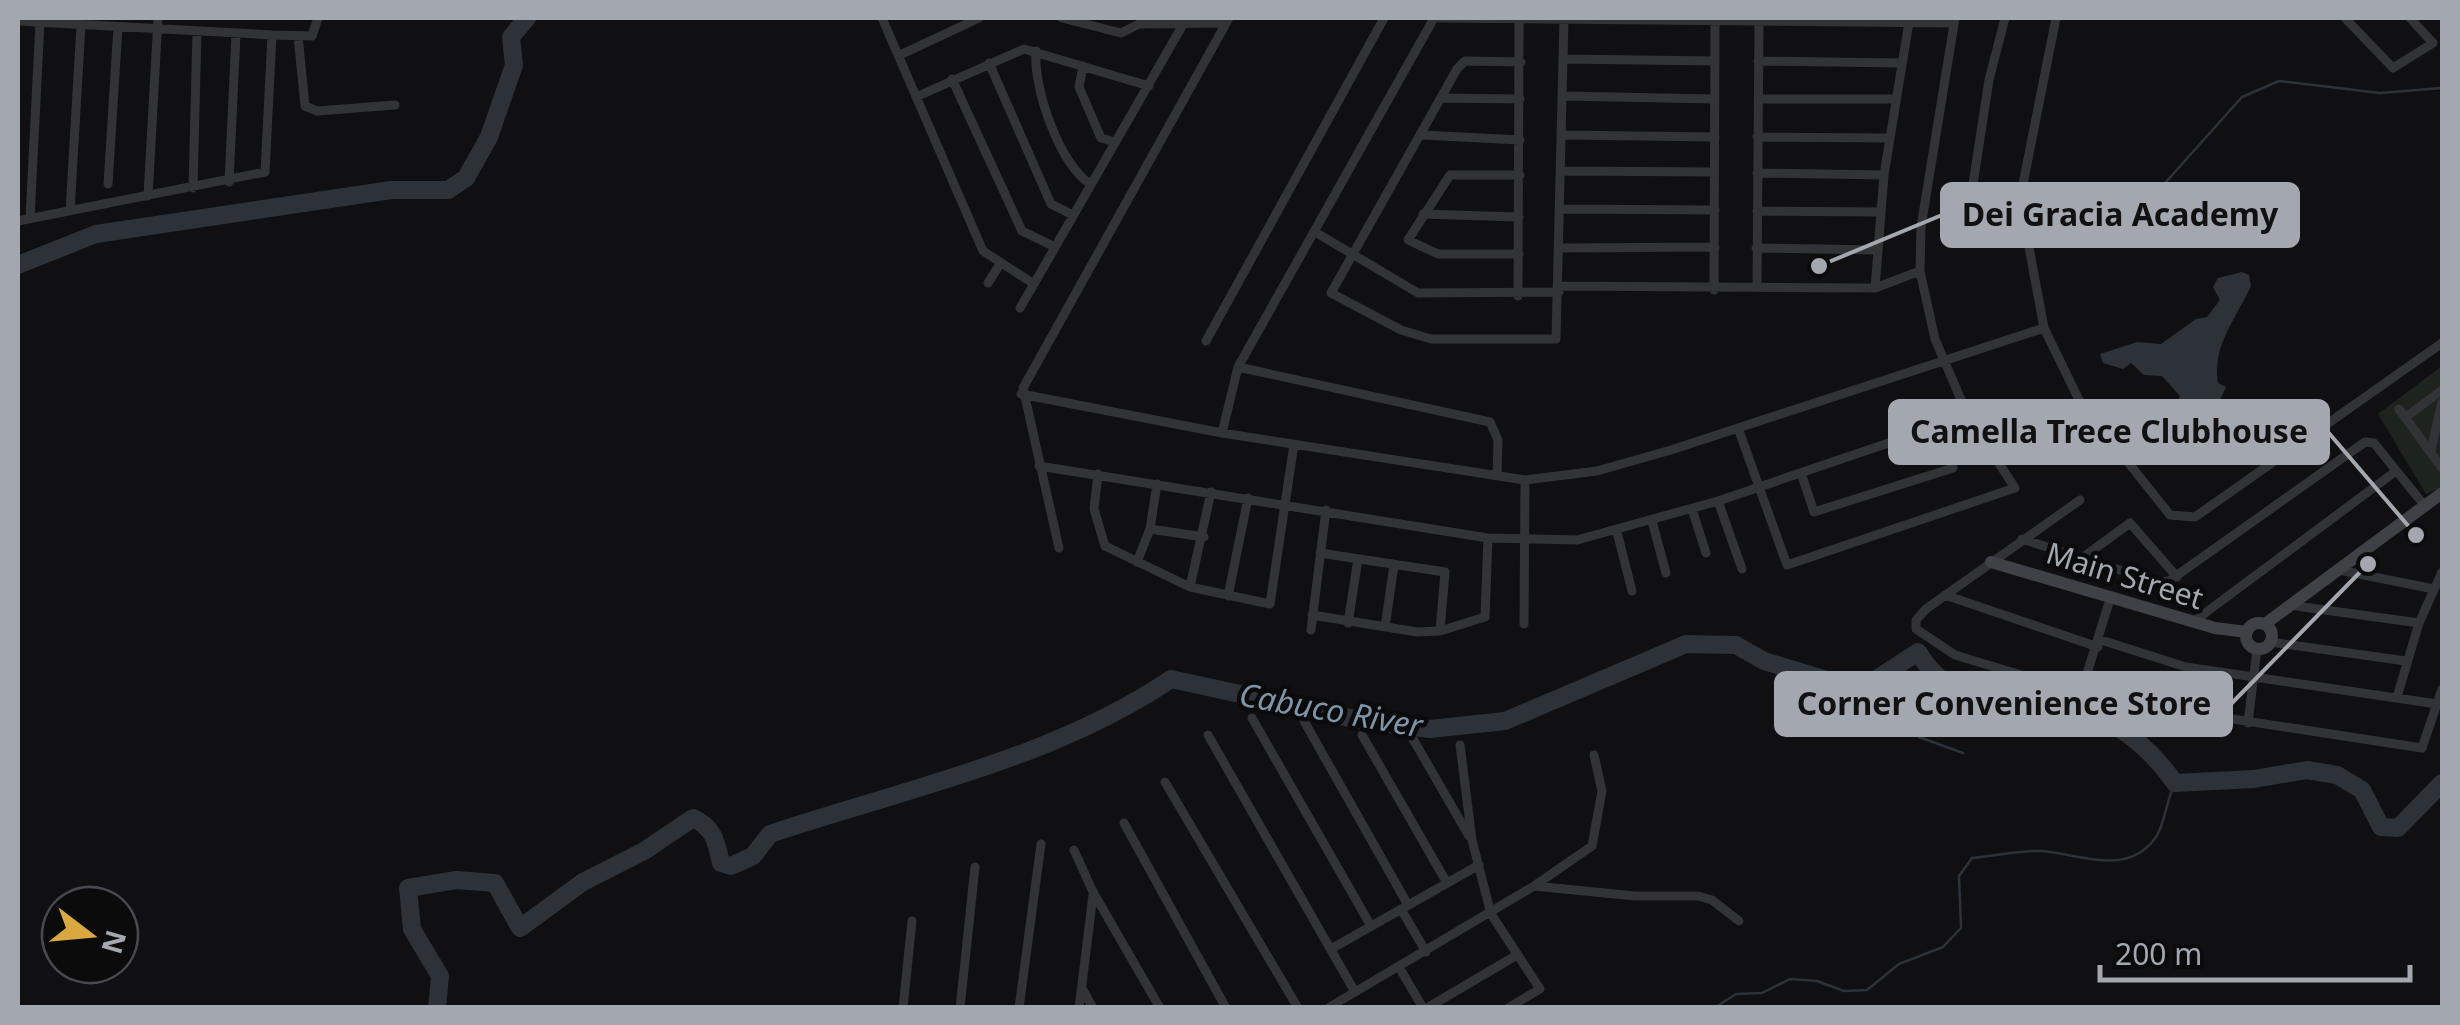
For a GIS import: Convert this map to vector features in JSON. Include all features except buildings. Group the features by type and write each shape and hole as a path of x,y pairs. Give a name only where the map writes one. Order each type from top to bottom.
{"street":[{"path":"148,196 158,18"},
{"path":"18,21 298,36 314,34 318,18"},
{"path":"882,18 984,251 1034,284"},
{"path":"900,56 979,18"},
{"path":"1059,548 1021,394 1228,20 1138,24 1120,32 1062,18"},
{"path":"1206,340 1384,18"},
{"path":"1222,432 1238,367 1437,18 1954,20 1920,226 1920,271 1944,359 1968,416 2015,482 2011,492 1790,565 1784,560 1738,428"},
{"path":"2004,18 1989,80 1974,184 1978,190 2020,200"},
{"path":"2056,18 2020,200 2044,328 2080,402 2165,510 2187,519 2442,343"},
{"path":"2345,18 2393,68 2432,44 2410,18"},
{"path":"1020,308 1185,20"},
{"path":"1518,296 1520,20"},
{"path":"1521,62 1465,61 1331,293 1400,330 1432,340 1556,339 1564,20"},
{"path":"1714,290 1716,20"},
{"path":"1756,286 1759,20"},
{"path":"30,218 40,22"},
{"path":"1875,288 1884,175 1909,22"},
{"path":"70,210 81,24"},
{"path":"108,184 118,27"},
{"path":"193,188 197,32"},
{"path":"229,182 236,34"},
{"path":"18,221 265,172 272,35"},
{"path":"298,36 305,106 317,111 396,105"},
{"path":"916,96 1024,49 1149,86"},
{"path":"1036,51 1034,78 1074,172 1090,184"},
{"path":"1563,60 1715,61"},
{"path":"1758,61 1901,64"},
{"path":"989,64 1051,204 1073,215"},
{"path":"1083,66 1079,87 1101,138 1115,142"},
{"path":"952,79 1022,231 1055,247"},
{"path":"1563,96 1715,99"},
{"path":"1441,98 1520,100"},
{"path":"1758,99 1895,99"},
{"path":"1422,135 1520,140"},
{"path":"1563,135 1715,137"},
{"path":"1757,137 1890,138"},
{"path":"1562,171 1714,172"},
{"path":"1757,173 1884,175"},
{"path":"1519,254 1438,254 1408,240 1450,175 1520,175"},
{"path":"1562,210 1715,210"},
{"path":"1757,211 1880,212"},
{"path":"1423,214 1519,218"},
{"path":"1315,232 1418,294 1518,296 1559,289 1714,290 1756,286 1875,288 1920,271"},
{"path":"1561,248 1715,247"},
{"path":"1756,248 1876,250"},
{"path":"988,283 1000,264"},
{"path":"1021,394 1222,432 1525,480 1597,471 2044,328"},
{"path":"1238,367 1490,422 1498,440 1497,476"},
{"path":"2442,390 2402,413 2442,468"},
{"path":"2431,450 2442,402"},
{"path":"1039,466 1488,538 1578,540 1652,521 1968,416"},
{"path":"1800,472 1814,512 1953,468 1928,429"},
{"path":"2022,540 2158,582 2178,578 2365,442 2374,443 2424,505"},
{"path":"1098,474 1094,508 1105,546 1190,587 1270,604 1294,444"},
{"path":"2193,622 2396,471"},
{"path":"1524,624 1525,480"},
{"path":"1137,562 1150,529 1158,484"},
{"path":"1190,587 1211,492"},
{"path":"2265,624 2442,492"},
{"path":"1228,596 1248,498"},
{"path":"1718,500 1742,569"},
{"path":"2080,500 1944,595 1916,620 1916,629 1942,650 2062,688 2084,683 2174,710 2422,748 2442,689"},
{"path":"1692,508 1706,553"},
{"path":"1311,630 1326,510"},
{"path":"1652,521 1666,573"},
{"path":"2082,558 2130,523 2178,578"},
{"path":"1150,529 1204,537"},
{"path":"1616,532 1632,591"},
{"path":"1312,615 1348,623 1440,632 1485,617 1488,538"},
{"path":"1320,553 1445,572 1440,632"},
{"path":"1348,623 1358,559"},
{"name":"Main Street","path":"1991,562 2193,622 2246,632"},
{"path":"1385,627 1394,564"},
{"path":"2337,570 2434,590"},
{"path":"2397,697 2419,623 2442,572"},
{"path":"1944,595 2100,644 2186,666 2437,704"},
{"path":"2084,683 2100,644 2112,596"},
{"path":"2289,604 2419,623"},
{"path":"2248,723 2255,679 2264,646 2271,630 2256,623 2246,632 2247,641 2264,646 2406,661"},
{"path":"1252,718 1371,926"},
{"path":"1304,721 1426,952"},
{"path":"1208,735 1355,992"},
{"path":"1362,735 1447,883"},
{"path":"1412,739 1472,840"},
{"path":"1460,745 1472,840 1490,914 1540,989 1508,1008"},
{"path":"1328,1008 1490,914 1592,846 1602,791 1594,755"},
{"path":"1165,782 1298,1008"},
{"path":"1124,823 1226,1008"},
{"path":"1020,1008 1041,844"},
{"path":"1074,850 1093,892 1160,1008"},
{"path":"1331,949 1478,865"},
{"path":"960,1008 975,867"},
{"path":"1534,886 1634,896 1698,896 1739,921"},
{"path":"1080,1008 1093,892"},
{"path":"903,1008 912,922"},
{"path":"1399,967 1425,1008 1518,955"},
{"path":"1082,988 1093,1008"}],"shaded area":[{"path":"2242,272 2249,275 2251,286 2219,356 2218,383 2226,387 2217,407 2219,427 2201,432 2189,443 2187,427 2174,425 2174,416 2169,415 2180,396 2162,376 2144,375 2131,363 2123,369 2103,363 2100,354 2137,342 2161,344 2196,319 2207,317 2220,300 2213,287 2218,278"},
{"path":"2442,366 2442,487 2426,494 2378,414"}],"waterway":[{"path":"18,265 96,234 391,190 448,190 466,178 489,137 514,65 511,37 527,18"},
{"path":"2061,201 2120,207 2148,202 2242,97 2279,81 2380,93 2442,88"},
{"name":"Cabuco River","path":"437,1008 440,976 412,929 408,888 456,880 495,883 520,928 583,882 644,851 693,818 713,836 721,863 731,866 753,856 770,834 1028,751 1125,707 1171,679 1359,720 1430,729 1505,721 1686,644 1736,645 1764,661 1860,690 1918,652 1954,689 1986,704 2037,715 2083,713 2110,723 2146,750 2175,783 2254,779 2307,770 2337,775 2362,790 2381,827 2398,828 2442,783"},
{"path":"1910,657 1900,678 1904,692 1919,713 1914,727 1919,737 1963,753"},
{"path":"1714,1008 1736,994 1762,993 1790,979 1817,981 1844,991 1867,990 1899,964 1943,947 1961,928 1959,876 1972,858 2034,851 2100,860 2129,858 2157,835 2175,783"}],"place":[{"name":"Dei Gracia Academy","path":"1819,266"},
{"name":"Camella Trece Clubhouse","path":"2416,535"},
{"name":"Corner Convenience Store","path":"2368,564"}]}
